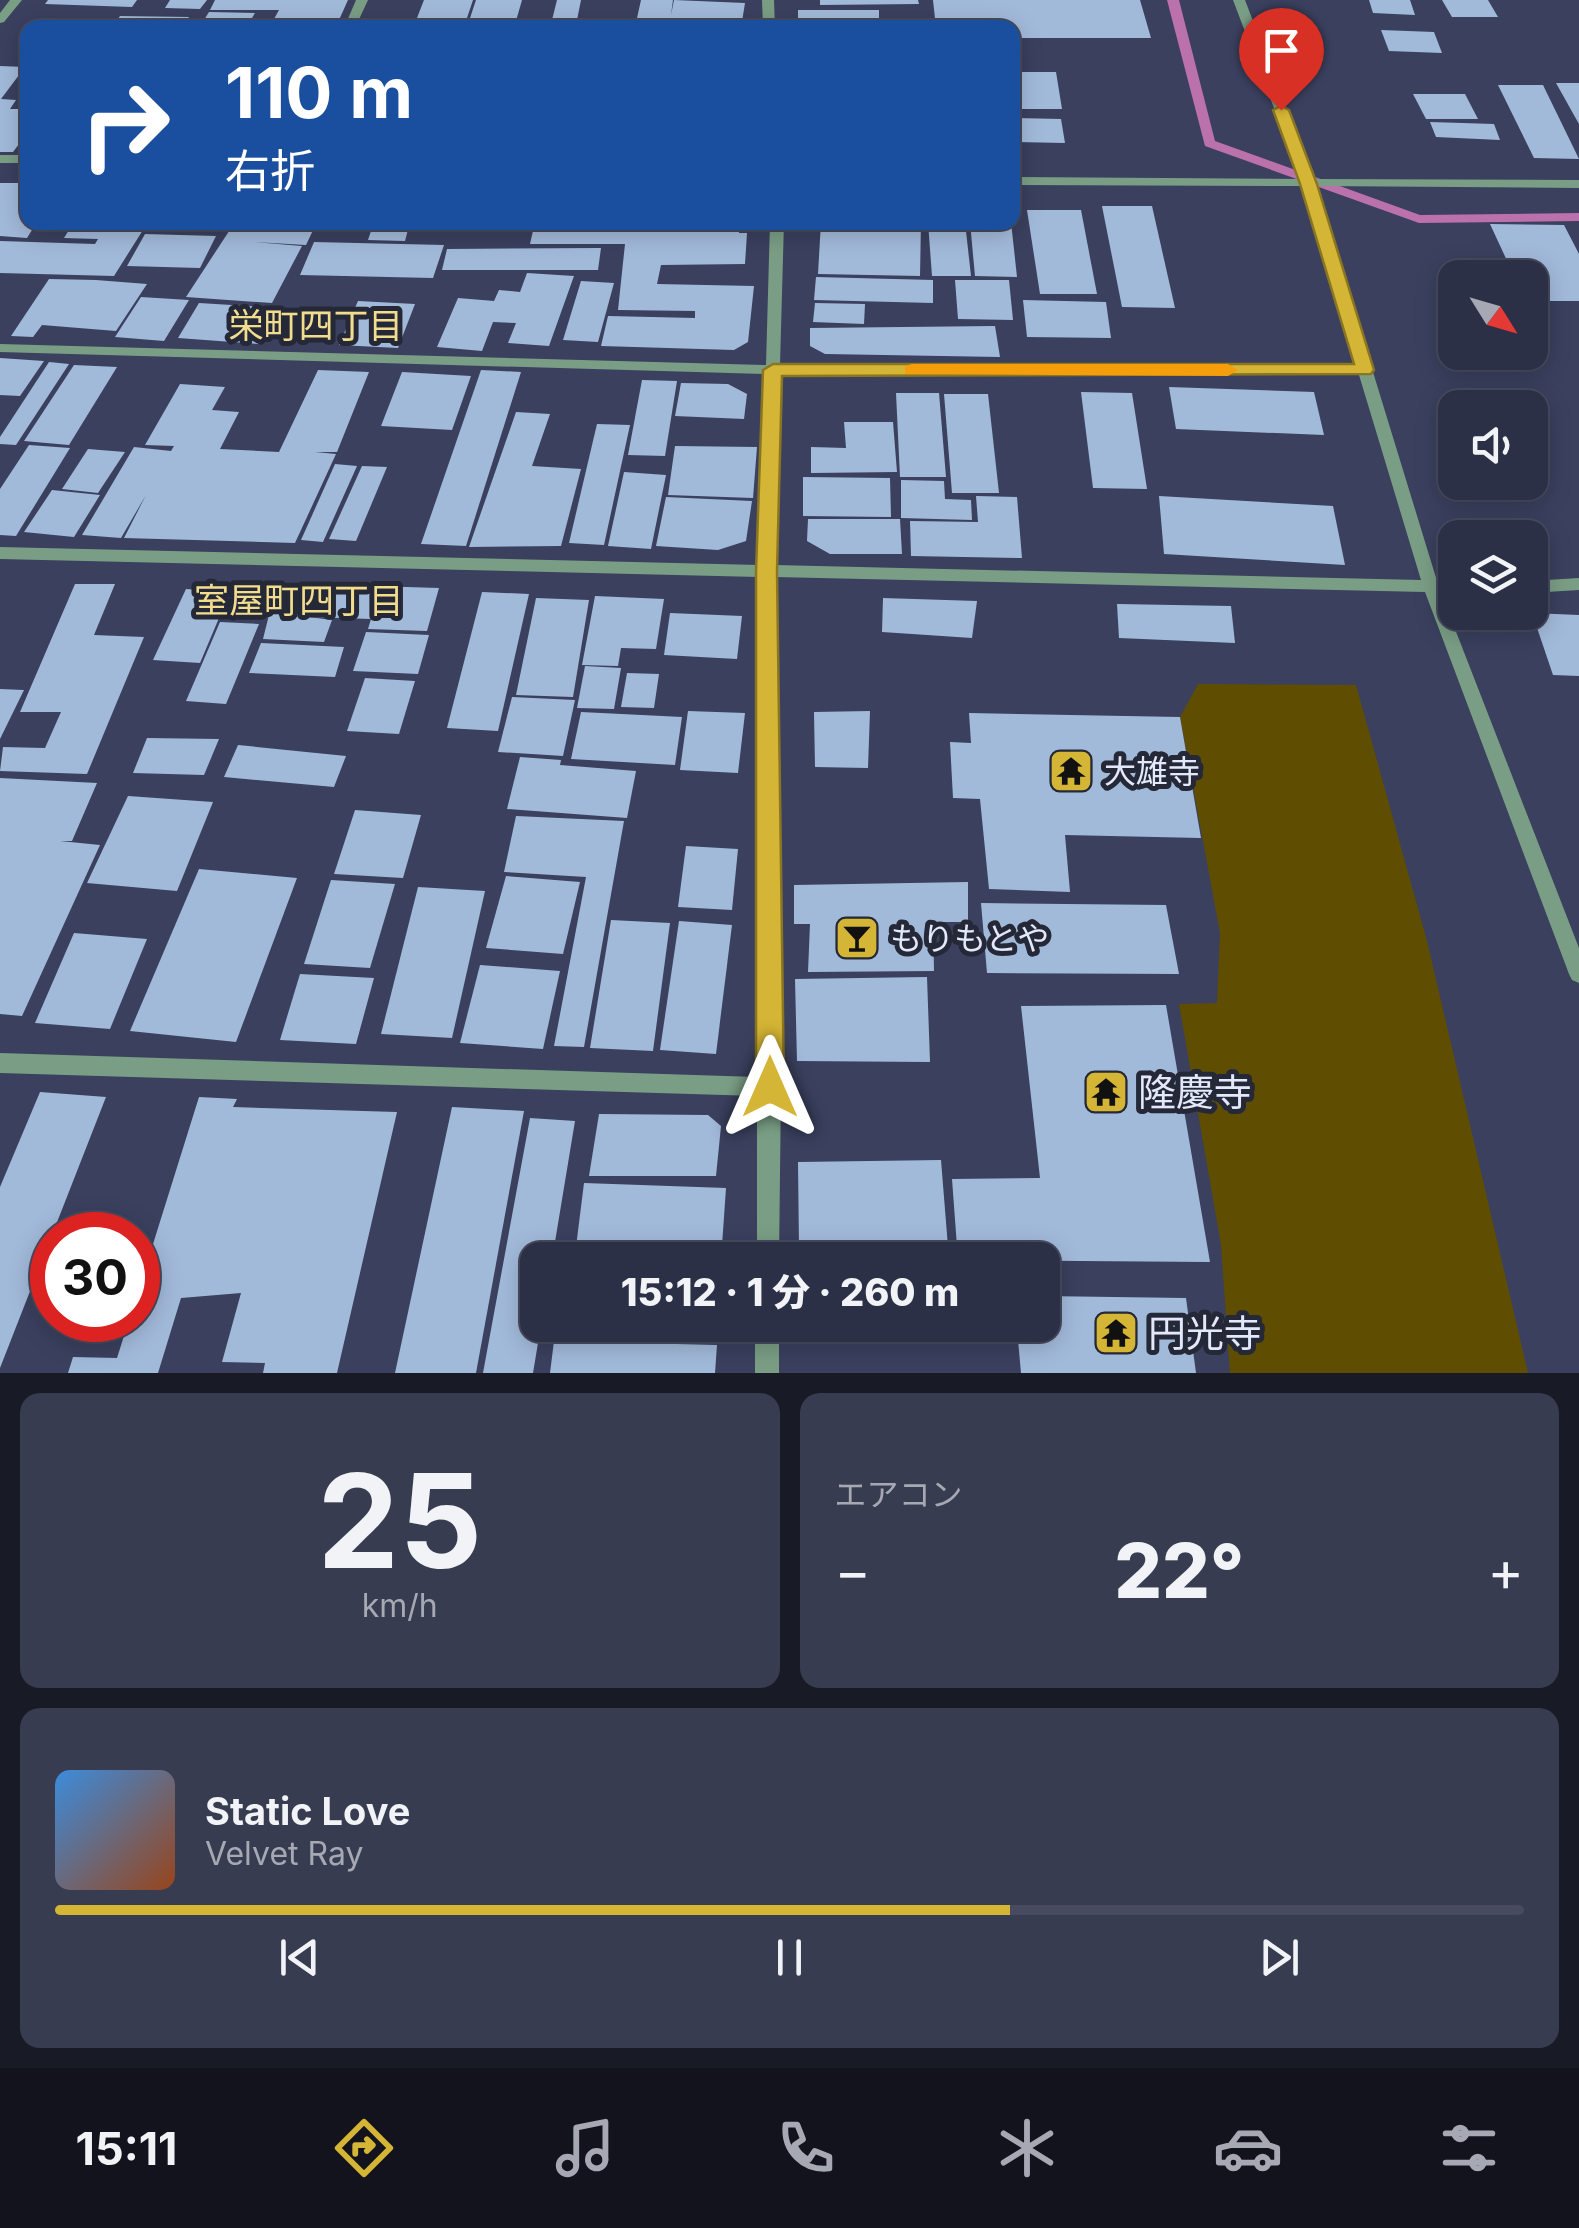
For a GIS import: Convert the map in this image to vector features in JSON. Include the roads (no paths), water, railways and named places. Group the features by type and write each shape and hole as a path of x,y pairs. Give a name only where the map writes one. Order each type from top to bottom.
{"street":[{"path":"0,20 16,0"},
{"path":"1239,0 1309,184 1431,587 1579,974"},
{"path":"1020,181 1579,184"},
{"path":"768,1242 767,571 777,230"},
{"path":"0,348 773,370 1365,370"},
{"path":"0,554 1438,587"},
{"path":"1548,586 1579,584"},
{"path":"0,1063 770,1087"},
{"path":"767,1342 767,1373"}],"waterway":[{"path":"1173,0 1209,143 1419,219 1579,217"}],"place":[{"name":"大雄寺","path":"1071,771"},
{"name":"もりもとや","path":"857,938"},
{"name":"隆慶寺","path":"1106,1092"},
{"name":"円光寺","path":"1116,1333"}],"district":[{"name":"栄町四丁目","path":"316,325"},
{"name":"室屋町四丁目","path":"299,600"}]}
